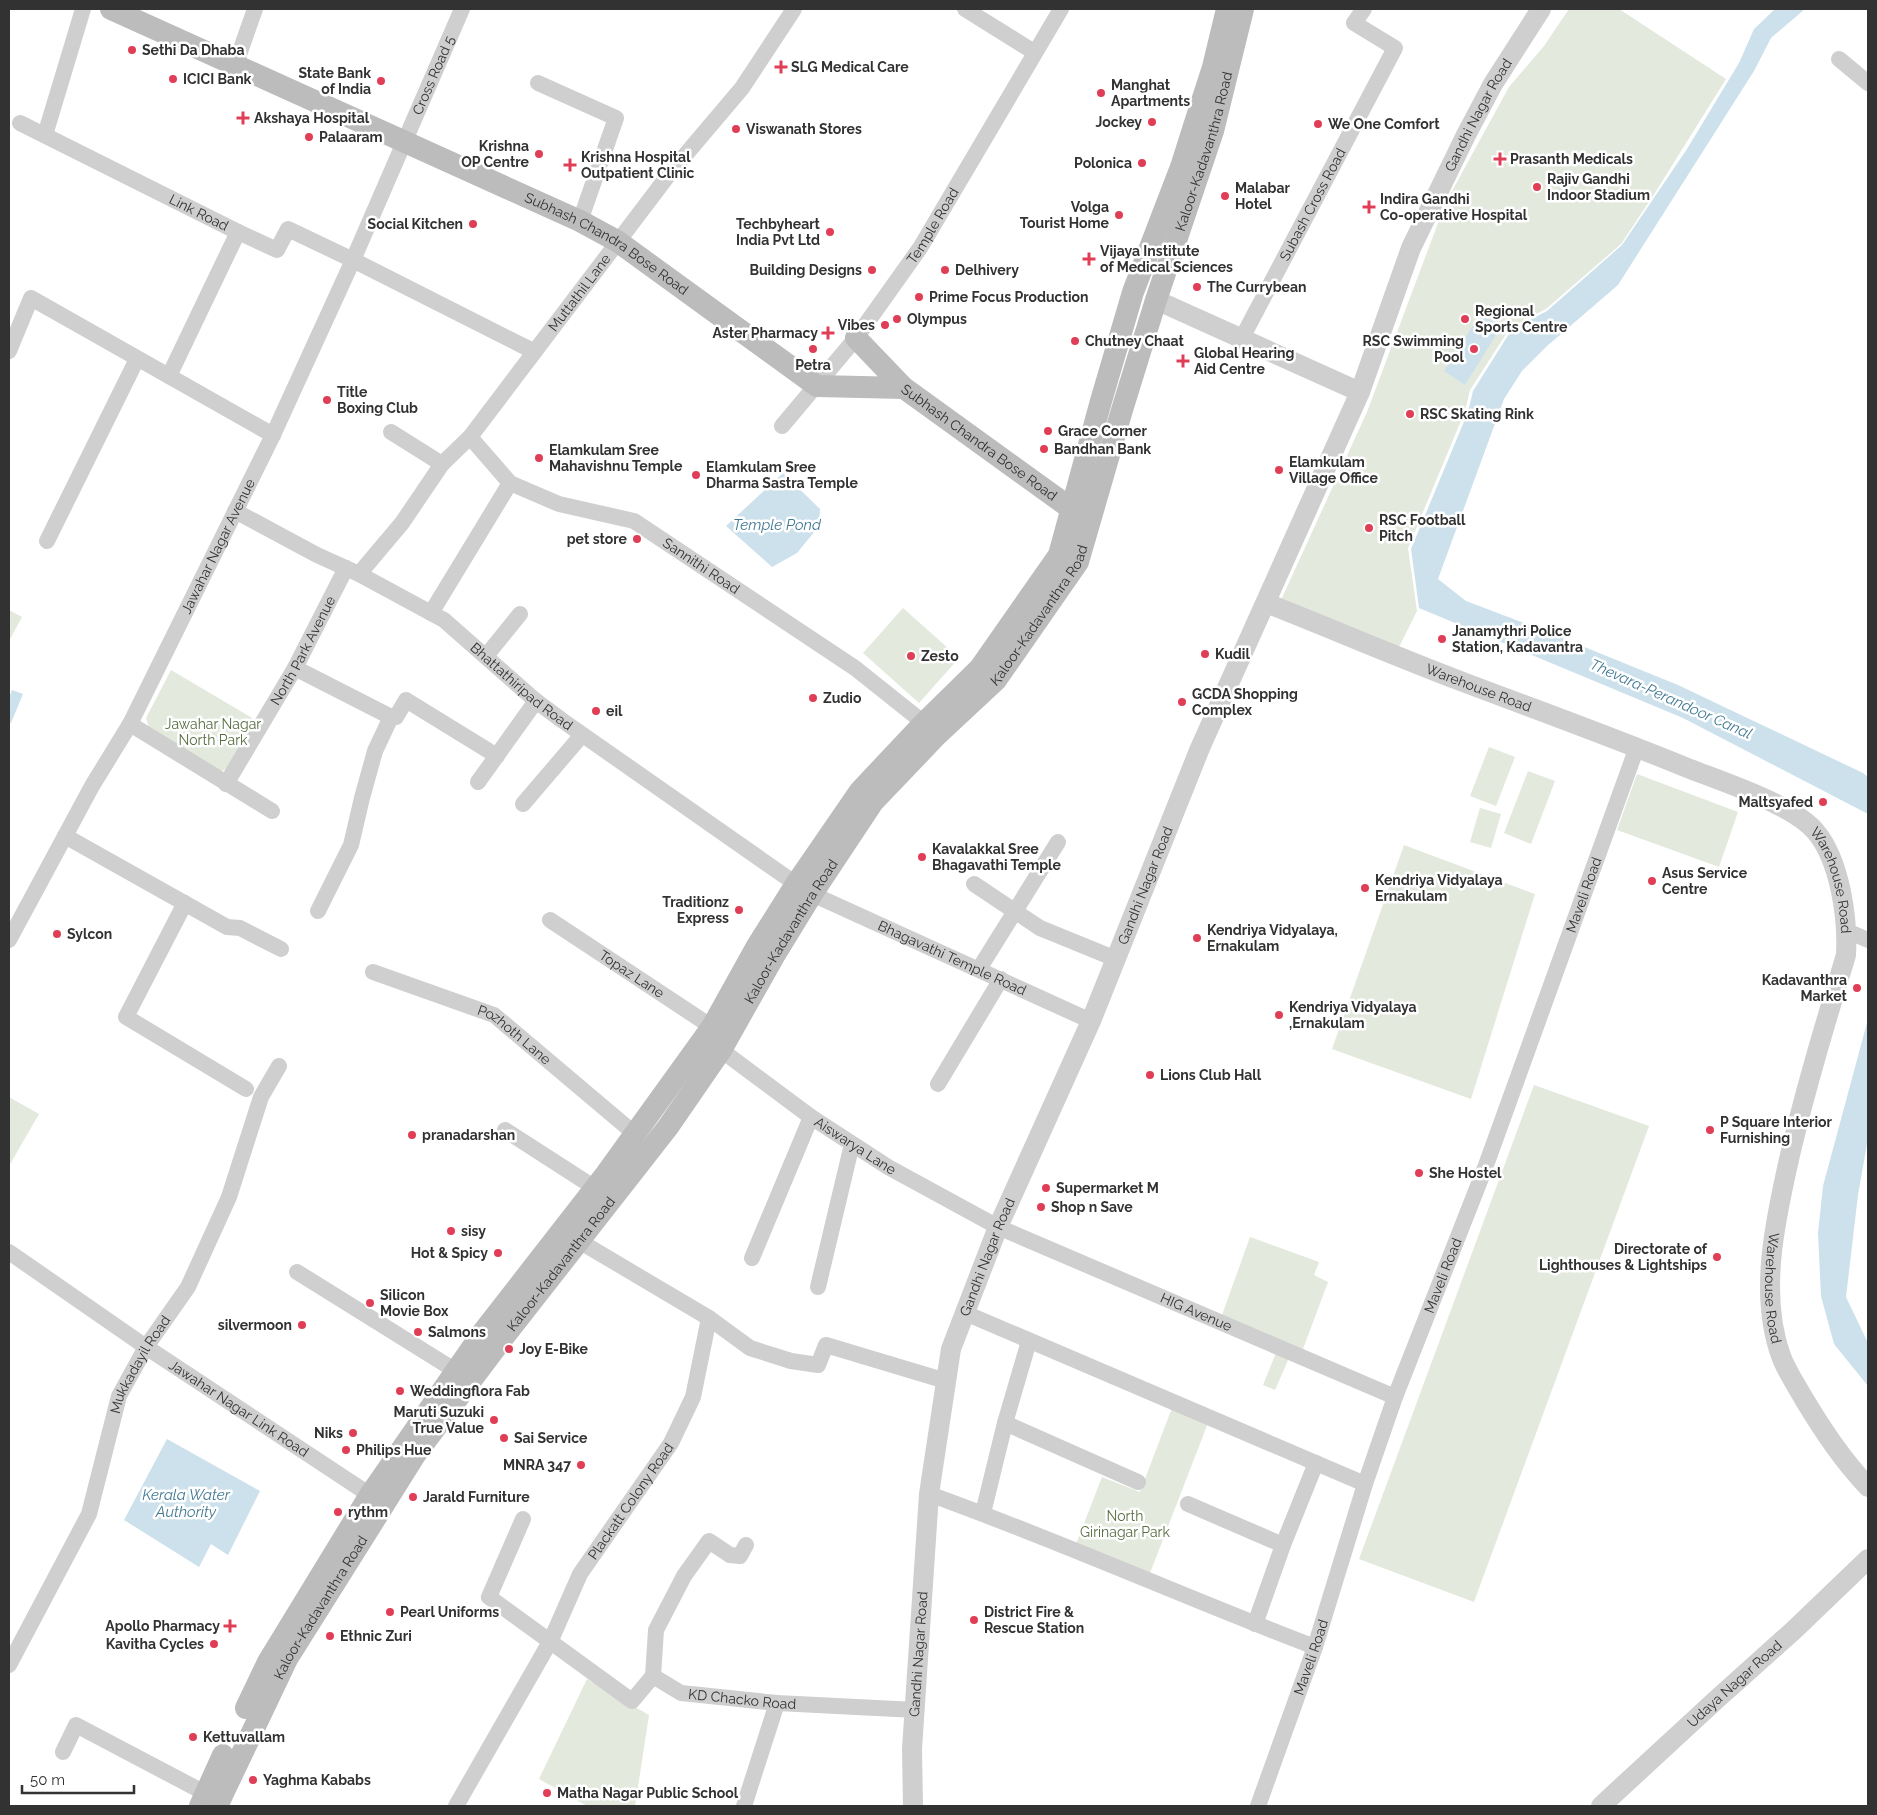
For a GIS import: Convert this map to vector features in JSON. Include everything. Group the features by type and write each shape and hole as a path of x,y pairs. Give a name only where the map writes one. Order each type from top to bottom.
{"main road":[{"name":"Subhash Chandra Bose Road","path":"111,9 580,221 617,241 817,386 904,388 1091,523"},
{"name":"Kaloor-Kadavanthra Road","path":"259,1699 268,1662 370,1495 483,1332 668,1127 721,1050 774,956 804,889 860,791 924,723 980,668 1059,555 1133,292 1181,167 1213,67 1227,9"},
{"name":"Kaloor-Kadavanthra Road","path":"207,1802 259,1699 287,1659 415,1455 571,1234 595,1188 712,1027 757,946 873,802 937,735 996,680 1078,562 1156,300 1213,131 1243,9"},
{"path":"1133,292 1156,300"},
{"path":"856,338 904,388"}],"street":[{"path":"45,135 83,9"},
{"path":"234,66 255,9"},
{"name":"Cross Road 5","path":"405,142 462,9"},
{"name":"Muttathil Lane","path":"353,571 402,522 442,464 470,437 617,241 670,173 742,88 794,9"},
{"path":"965,9 1034,52"},
{"name":"Temple Road","path":"782,426 856,338 920,248 1061,9"},
{"name":"Subash Cross Road","path":"1242,338 1395,48 1354,23 1364,9"},
{"name":"Gandhi Nagar Road","path":"913,1806 912,1749 930,1494 951,1349 998,1227 1091,1021 1200,748 1360,392 1411,248 1484,101 1541,9"},
{"path":"1839,59 1868,83"},
{"path":"538,83 616,118 580,221"},
{"name":"Link Road","path":"20,123 238,232 169,376"},
{"name":"Jawahar Nagar Avenue","path":"9,940 92,786 130,724 273,435 354,260 405,142"},
{"path":"238,232 278,250 288,230 354,260 533,351"},
{"path":"9,351 31,298 273,435"},
{"path":"1156,300 1360,392"},
{"path":"47,541 137,359"},
{"path":"391,432 442,464"},
{"name":"Sannithi Road","path":"470,437 510,483 559,504 634,521 855,668 924,723"},
{"path":"431,613 510,483"},
{"name":"Bhattathiripad Road","path":"235,511 444,620 536,701 804,889"},
{"name":"North Park Avenue","path":"226,784 353,571"},
{"name":"Warehouse Road","path":"1266,603 1462,682 1637,747 1764,799 1794,815 1815,831 1829,852 1839,886 1847,931 1846,955 1802,1102 1780,1198 1773,1238 1770,1282 1772,1320 1781,1356 1821,1427 1844,1461 1868,1487"},
{"path":"486,656 520,614"},
{"path":"295,668 391,717 396,717 406,700 497,756"},
{"path":"478,782 536,701"},
{"path":"318,911 352,845 375,751 391,717"},
{"path":"130,724 272,811"},
{"path":"524,804 582,734"},
{"name":"Maveli Road","path":"1258,1806 1316,1647 1365,1484 1395,1397 1488,1159 1637,747"},
{"path":"65,836 228,927 240,928 281,949"},
{"path":"979,969 1058,842"},
{"path":"974,884 1040,928 1116,959"},
{"name":"Bhagavathi Temple Road","path":"804,889 1091,1021"},
{"path":"185,903 126,1017 246,1089"},
{"name":"Topaz Lane","path":"550,920 712,1027"},
{"path":"1847,931 1868,940"},
{"name":"Pozhoth Lane","path":"373,972 494,1016 635,1134"},
{"path":"938,1084 1001,979"},
{"name":"Aiswarya Lane","path":"721,1050 852,1144 888,1167 998,1227"},
{"name":"Mukkadayil Road","path":"9,1665 88,1514 119,1396 146,1347 188,1287 229,1197 261,1098 279,1066"},
{"path":"752,1258 812,1117"},
{"path":"505,1130 595,1188"},
{"path":"818,1287 852,1144"},
{"name":"HIG Avenue","path":"998,1227 1395,1397"},
{"path":"571,1234 709,1318 750,1348 791,1361 818,1365 826,1345 946,1381"},
{"name":"Jawahar Nagar Link Road","path":"9,1252 146,1347 370,1495"},
{"path":"297,1272 456,1371"},
{"path":"965,1313 1365,1484"},
{"name":"Plackatt Colony Road","path":"456,1806 551,1640 580,1574 671,1443 693,1396 709,1318"},
{"path":"983,1513 1028,1341"},
{"path":"1005,1423 1138,1482"},
{"path":"1255,1624 1283,1545 1316,1463"},
{"path":"930,1494 983,1513 1316,1647"},
{"path":"1188,1504 1283,1545"},
{"path":"523,1519 489,1597 551,1640 632,1701 653,1676 656,1630 684,1576 709,1541 730,1555 740,1556 746,1545"},
{"name":"Udaya Nagar Road","path":"1601,1806 1716,1699 1794,1630 1868,1559"},
{"name":"KD Chacko Road","path":"653,1676 681,1693 777,1703 916,1710"},
{"path":"744,1806 777,1703"},
{"path":"63,1752 76,1725 207,1802"}],"green space":[{"name":"Regional Sports Centre","path":"1569,9 1619,9 1726,79 1621,244 1546,309 1510,328 1470,390 1465,411 1408,548 1417,611 1399,647 1281,600 1367,412 1446,202 1509,87 1544,46"},
{"name":"Zesto","path":"903,608 959,658 919,703 863,653"},
{"path":"9,610 22,617 9,641"},
{"name":"Jawahar Nagar North Park","path":"171,670 259,722 231,768 217,772 150,730 146,718"},
{"path":"1489,747 1515,757 1496,806 1470,796"},
{"path":"1528,771 1555,781 1531,844 1504,833"},
{"path":"1637,774 1738,812 1719,867 1617,830"},
{"path":"1480,808 1501,814 1491,848 1470,842"},
{"path":"1404,845 1535,894 1471,1099 1332,1049"},
{"path":"1534,1085 1649,1126 1474,1602 1359,1559"},
{"path":"9,1097 39,1114 9,1166"},
{"path":"1250,1237 1319,1262 1314,1275 1328,1282 1303,1349 1222,1315"},
{"path":"1276,1353 1289,1358 1275,1390 1263,1385"},
{"name":"North Girinagar Park","path":"1172,1408 1208,1423 1150,1573 1076,1544 1102,1477 1140,1492"},
{"path":"587,1679 649,1715 635,1806 587,1806 539,1779"}],"water":[{"name":"Thevara-Perandoor Canal","path":"1775,9 1805,9 1771,38 1754,71 1618,285 1547,346 1522,371 1504,399 1438,579 1466,601 1678,685 1863,773 1868,777 1868,814 1683,718 1419,608 1411,549 1468,412 1473,391 1512,329 1547,311 1622,245 1687,149 1739,63 1754,29"},
{"path":"1480,314 1501,327 1465,385 1444,371"},
{"name":"Temple Pond","path":"783,473 820,509 819,526 797,553 772,567 726,526"},
{"path":"12,690 23,694 11,723 9,722 9,698"},
{"path":"1868,1019 1868,1138 1858,1195 1846,1297 1868,1343 1868,1386 1834,1344 1821,1296 1818,1233 1823,1186"},
{"name":"Kerala Water Authority","path":"167,1439 260,1491 228,1555 211,1544 199,1567 124,1520"}],"place":[{"name":"Sethi Da Dhaba","path":"132,50"},
{"name":"SLG Medical Care","path":"781,67"},
{"name":"ICICI Bank","path":"173,79"},
{"name":"State Bank of India","path":"381,81"},
{"name":"Manghat Apartments","path":"1101,93"},
{"name":"Akshaya Hospital","path":"243,118"},
{"name":"Jockey","path":"1152,122"},
{"name":"We One Comfort","path":"1318,124"},
{"name":"Viswanath Stores","path":"736,129"},
{"name":"Palaaram","path":"309,137"},
{"name":"Krishna OP Centre","path":"539,154"},
{"name":"Prasanth Medicals","path":"1500,159"},
{"name":"Polonica","path":"1142,163"},
{"name":"Krishna Hospital Outpatient Clinic","path":"570,165"},
{"name":"Rajiv Gandhi Indoor Stadium","path":"1537,187"},
{"name":"Malabar Hotel","path":"1225,196"},
{"name":"Indira Gandhi Co-operative Hospital","path":"1369,207"},
{"name":"Volga Tourist Home","path":"1119,215"},
{"name":"Social Kitchen","path":"473,224"},
{"name":"Techbyheart India Pvt Ltd","path":"830,232"},
{"name":"Vijaya Institute of Medical Sciences","path":"1089,259"},
{"name":"Building Designs","path":"872,270"},
{"name":"Delhivery","path":"945,270"},
{"name":"The Currybean","path":"1197,287"},
{"name":"Prime Focus Production","path":"919,297"},
{"name":"Olympus","path":"897,319"},
{"name":"Regional Sports Centre","path":"1465,319"},
{"name":"Vibes","path":"885,325"},
{"name":"Aster Pharmacy","path":"828,333"},
{"name":"Chutney Chaat","path":"1075,341"},
{"name":"Petra","path":"813,349"},
{"name":"RSC Swimming Pool","path":"1474,349"},
{"name":"Global Hearing Aid Centre","path":"1183,361"},
{"name":"Title Boxing Club","path":"327,400"},
{"name":"RSC Skating Rink","path":"1410,414"},
{"name":"Grace Corner","path":"1048,431"},
{"name":"Bandhan Bank","path":"1044,449"},
{"name":"Elamkulam Sree Mahavishnu Temple","path":"539,458"},
{"name":"Elamkulam Village Office","path":"1279,470"},
{"name":"Elamkulam Sree Dharma Sastra Temple","path":"696,475"},
{"name":"RSC Football Pitch","path":"1369,528"},
{"name":"pet store","path":"637,539"},
{"name":"Janamythri Police Station, Kadavantra","path":"1442,639"},
{"name":"Kudil","path":"1205,654"},
{"name":"Zesto","path":"911,656"},
{"name":"Zudio","path":"813,698"},
{"name":"GCDA Shopping Complex","path":"1182,702"},
{"name":"eil","path":"596,711"},
{"name":"Maltsyafed","path":"1823,802"},
{"name":"Kavalakkal Sree Bhagavathi Temple","path":"922,857"},
{"name":"Asus Service Centre","path":"1652,881"},
{"name":"Kendriya Vidyalaya Ernakulam","path":"1365,888"},
{"name":"Traditionz Express","path":"739,910"},
{"name":"Sylcon","path":"57,934"},
{"name":"Kendriya Vidyalaya, Ernakulam","path":"1197,938"},
{"name":"Kadavanthra Market","path":"1857,988"},
{"name":"Kendriya Vidyalaya ,Ernakulam","path":"1279,1015"},
{"name":"Lions Club Hall","path":"1150,1075"},
{"name":"P Square Interior Furnishing","path":"1710,1130"},
{"name":"pranadarshan","path":"412,1135"},
{"name":"She Hostel","path":"1419,1173"},
{"name":"Supermarket M","path":"1046,1188"},
{"name":"Shop n Save","path":"1041,1207"},
{"name":"sisy","path":"451,1231"},
{"name":"Hot & Spicy","path":"498,1253"},
{"name":"Directorate of Lighthouses & Lightships","path":"1717,1257"},
{"name":"Silicon Movie Box","path":"370,1303"},
{"name":"silvermoon","path":"302,1325"},
{"name":"Salmons","path":"418,1332"},
{"name":"Joy E-Bike","path":"509,1349"},
{"name":"Weddingflora Fab","path":"400,1391"},
{"name":"Maruti Suzuki True Value","path":"494,1420"},
{"name":"Niks","path":"353,1433"},
{"name":"Sai Service","path":"504,1438"},
{"name":"Philips Hue","path":"346,1450"},
{"name":"MNRA 347","path":"581,1465"},
{"name":"Jarald Furniture","path":"413,1497"},
{"name":"rythm","path":"338,1512"},
{"name":"Pearl Uniforms","path":"390,1612"},
{"name":"District Fire & Rescue Station","path":"974,1620"},
{"name":"Apollo Pharmacy","path":"230,1626"},
{"name":"Ethnic Zuri","path":"330,1636"},
{"name":"Kavitha Cycles","path":"214,1644"},
{"name":"Kettuvallam","path":"193,1737"},
{"name":"Yaghma Kababs","path":"253,1780"},
{"name":"Matha Nagar Public School","path":"547,1793"}]}
